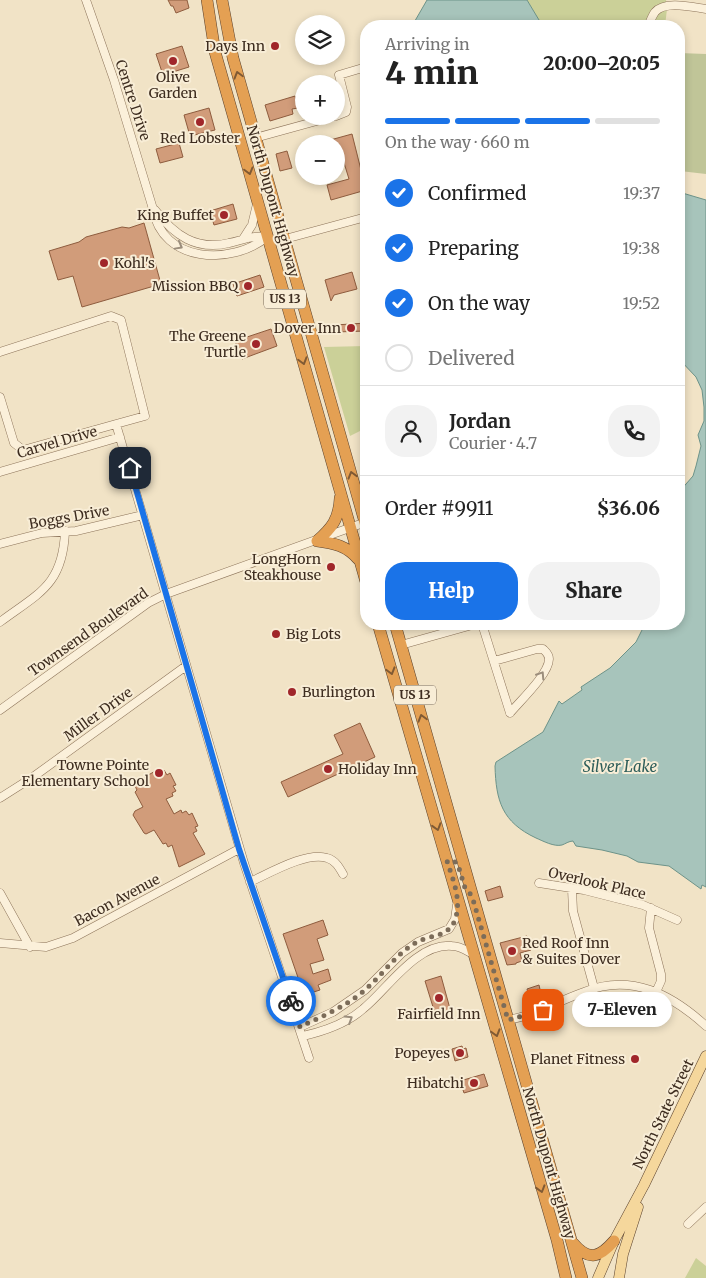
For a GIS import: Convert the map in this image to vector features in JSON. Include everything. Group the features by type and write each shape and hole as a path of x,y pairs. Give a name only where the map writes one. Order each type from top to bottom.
{"highway":[{"name":"North Dupont Highway","path":"207,0 215,52 360,559"},
{"name":"North Dupont Highway","path":"222,0 233,58 360,502"},
{"path":"227,92 236,93 248,132 255,138"},
{"path":"258,202 274,231 285,239"},
{"path":"267,237 276,240 290,257"},
{"path":"317,541 334,523 339,512 340,492"},
{"path":"317,541 348,549 360,561"},
{"name":"North Dupont Highway","path":"380,630 486,994 566,1278"},
{"name":"North Dupont Highway","path":"396,630 581,1274"},
{"path":"447,861 455,862 458,865 465,888 472,896"},
{"path":"486,994 499,1016 508,1020"},
{"path":"556,1240 569,1267 581,1274"},
{"path":"571,1241 583,1252 594,1255 605,1251 614,1241"}],"main road":[{"name":"North State Street","path":"598,1278 614,1241 706,1056"},
{"name":"North State Street","path":"619,1278 623,1254 644,1184"}],"street":[{"name":"Centre Drive","path":"86,0 117,88 157,226 164,236 181,248 196,254 210,256 228,254 257,245 267,237"},
{"path":"651,20 661,6 671,5 706,9"},
{"path":"339,75 360,69"},
{"path":"345,99 347,107 345,112"},
{"path":"255,138 303,125"},
{"path":"243,239 252,226 258,202"},
{"name":"Centre Drive","path":"153,208 173,231 191,241 218,245 254,236 267,237"},
{"path":"285,239 360,218"},
{"path":"0,352 111,316 121,320 145,416 23,450 14,443 0,396"},
{"path":"116,424 239,849 304,1036 309,1058"},
{"name":"Carvel Drive","path":"0,472 49,456 120,437"},
{"path":"48,444 49,456"},
{"name":"Boggs Drive","path":"0,544 42,533 91,528 143,515"},
{"name":"Townsend Boulevard","path":"0,710 148,602 360,525"},
{"path":"0,622 44,589 54,578 63,558 65,531"},
{"path":"401,645 455,630"},
{"path":"484,630 510,712 542,675 549,656 543,649 537,649 494,661"},
{"name":"Miller Drive","path":"0,798 33,777 186,666"},
{"name":"Bacon Avenue","path":"0,942 30,947 55,945 73,938 239,849"},
{"path":"250,882 299,860 314,857 329,858 338,865 343,874"},
{"name":"Overlook Place","path":"539,883 584,890 651,908 677,920"},
{"path":"572,889 573,911 594,988"},
{"path":"0,893 30,947"},
{"path":"300,1027 333,1012 369,986 402,952 418,942 449,929 455,919 458,898"},
{"path":"651,908 649,928 661,974 661,982 656,992"},
{"path":"304,1036 339,1024 362,1010 413,960 434,949 452,946 473,954"},
{"path":"508,1020 536,1013 594,988 624,984 639,986 656,992 680,1005 706,1026"},
{"path":"369,986 379,994"},
{"path":"697,1018 706,1020"},
{"path":"688,1224 706,1207"}],"green space":[{"path":"527,0 666,0 666,20 538,20"},
{"path":"685,53 706,54 706,174 685,172"},
{"path":"360,346 360,431 350,436 324,347"},
{"path":"696,1258 706,1266 706,1278 685,1278"}],"water":[{"path":"427,0 527,0 539,20 415,20"},
{"name":"Silver Lake","path":"685,194 706,200 706,887 702,885 701,889 669,866 638,862 627,856 576,846 573,841 562,845 552,844 525,832 515,825 503,809 497,790 495,766 496,762 543,732 559,701 562,704 582,690 581,687 610,668 636,642 642,630 685,630 685,485 693,476 696,466 701,446 698,435 704,421 702,390 696,377 685,365"}],"building":[{"path":"168,0 187,0 189,8 176,13"},
{"name":"Olive Garden","path":"182,46 189,67 163,75 156,54"},
{"path":"295,96 295,108 292,109 293,114 270,121 265,105"},
{"name":"Red Lobster","path":"209,108 215,130 190,136 184,115"},
{"path":"352,134 360,166 360,192 331,200 327,185 345,185 345,180 349,179 345,166 345,136"},
{"path":"179,143 183,157 160,163 156,149"},
{"path":"287,151 292,168 280,171 276,154"},
{"name":"King Buffet","path":"233,204 237,219 214,225 210,211"},
{"name":"Kohl's","path":"144,223 161,284 82,307 73,276 58,280 49,251 79,242 86,237"},
{"path":"352,272 357,289 334,295 331,301 325,280"},
{"name":"Mission BBQ","path":"260,275 264,287 237,296 233,284"},
{"name":"Dover Inn","path":"360,323 360,331 335,332 335,325"},
{"name":"The Greene Turtle","path":"271,329 277,346 242,359 235,341"},
{"name":"Holiday Inn","path":"360,723 375,757 288,797 281,782 343,754 334,735"},
{"name":"Towne Pointe Elementary School","path":"157,770 161,773 164,770 167,775 170,773 176,785 173,786 176,791 172,793 173,796 166,799 174,814 181,810 182,813 186,811 189,815 192,813 198,826 195,827 197,831 193,833 205,854 179,867 172,845 168,847 166,843 163,844 154,830 146,834 144,833 133,815 135,811 143,807 135,792 137,790 135,786 139,784 138,781"},
{"path":"500,886 503,897 488,901 485,891"},
{"path":"323,920 328,935 317,939 324,960 310,964 313,974 328,969 331,980 318,985 320,990 304,995 283,934"},
{"name":"Red Roof Inn & Suites Dover","path":"527,936 531,950 520,953 522,961 507,965 500,943"},
{"name":"Fairfield Inn","path":"441,976 452,1016 437,1020 425,981"},
{"path":"539,985 542,998 530,1001 527,989"},
{"name":"Popeyes","path":"462,1046 463,1049 466,1048 468,1057 455,1061 452,1049"},
{"name":"Hibatchi","path":"484,1074 488,1086 464,1093 460,1081"}],"way so far":[{"path":"291,1001 300,1027 333,1012 365,990 402,952 418,942 444,933 449,929 455,919 458,898 447,861 452,861 458,865 465,888 472,896 508,1020 543,1010"}],"place":[{"name":"Days Inn","path":"275,46"},
{"name":"Olive Garden","path":"173,61"},
{"name":"Red Lobster","path":"200,122"},
{"name":"King Buffet","path":"224,215"},
{"name":"Kohl's","path":"104,263"},
{"name":"Mission BBQ","path":"248,286"},
{"name":"Dover Inn","path":"351,328"},
{"name":"The Greene Turtle","path":"256,344"},
{"name":"LongHorn Steakhouse","path":"331,567"},
{"name":"Big Lots","path":"276,634"},
{"name":"Burlington","path":"292,692"},
{"name":"Holiday Inn","path":"328,769"},
{"name":"Towne Pointe Elementary School","path":"159,773"},
{"name":"Red Roof Inn & Suites Dover","path":"512,951"},
{"name":"Fairfield Inn","path":"439,998"},
{"name":"7-Eleven","path":"543,1010"},
{"name":"Popeyes","path":"460,1053"},
{"name":"Planet Fitness","path":"635,1059"},
{"name":"Hibatchi","path":"474,1083"}],"route":[{"path":"130,468 239,849 291,1001"}]}
